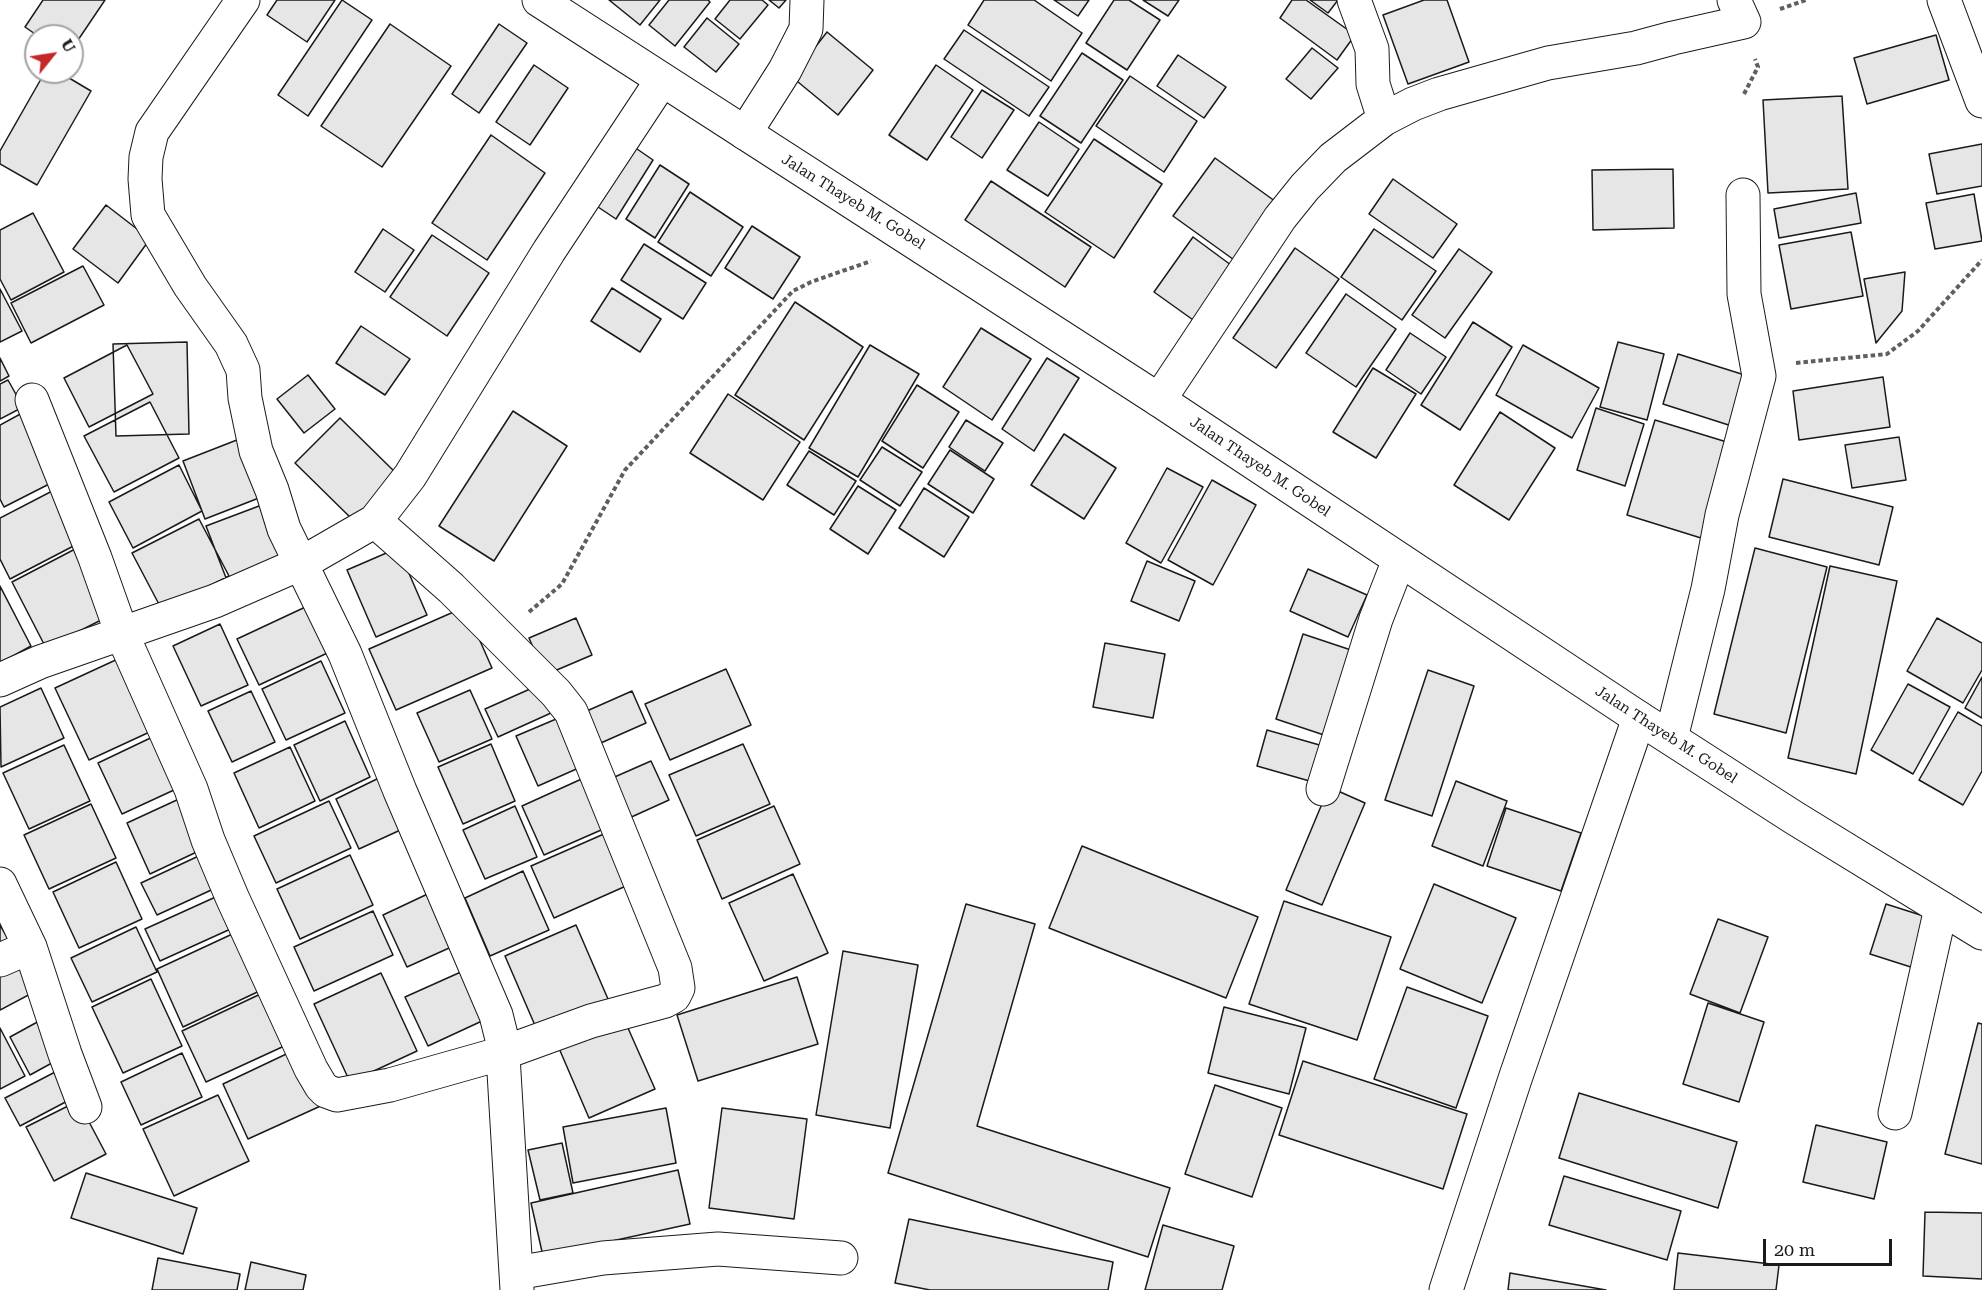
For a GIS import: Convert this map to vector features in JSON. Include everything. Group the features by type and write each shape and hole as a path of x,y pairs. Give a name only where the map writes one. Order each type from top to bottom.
{"street":[{"path":"243,0 152,132 146,157 148,215 190,286 231,344 243,370 245,398 256,451 272,490 284,529 345,654 400,791 500,1025 517,1281 603,1258 708,1249 841,1258"},
{"name":"Jalan Thayeb M. Gobel","path":"539,0 1159,400 1639,718 1793,817 1982,933"},
{"path":"745,133 785,70 806,29 807,0"},
{"path":"1354,0 1372,49 1374,84 1384,119"},
{"path":"1159,400 1280,219 1305,187 1333,158 1384,119 1439,94 1548,63 1636,48 1744,22 1734,0"},
{"path":"1944,0 1982,101"},
{"path":"0,680 40,662 215,601 302,563 375,521 410,476 549,251 662,80"},
{"path":"1671,738 1708,589 1722,514 1759,376 1744,294 1743,195"},
{"path":"32,400 95,558 122,634 191,789 208,840 232,897 297,1040 321,1086 338,1095 390,1085 503,1053 591,1021 664,1001 674,996 678,988 675,969 572,712 451,588 375,521"},
{"path":"1323,789 1376,620 1400,560"},
{"path":"1446,1290 1519,1068 1639,718"},
{"path":"0,884 30,947 85,1107"},
{"path":"1895,1113 1941,908"},
{"path":"0,960 30,947"}],"path":[{"path":"501,637 562,584 626,470 793,291 811,282 919,244"},
{"path":"1759,376 1801,362 1887,354 1918,331 1982,260"}],"building":[{"path":"43,0 105,0 84,31 84,24 27,24"},
{"path":"277,0 335,0 307,42 267,15"},
{"path":"342,0 372,20 308,116 278,95"},
{"path":"609,0 660,0 640,25"},
{"path":"669,0 708,0 710,2 675,46 649,25"},
{"path":"730,0 762,0 768,5 740,39 715,19"},
{"path":"769,0 786,0 779,8"},
{"path":"984,0 1034,0 1082,33 1051,81 968,25"},
{"path":"1054,0 1089,0 1078,16"},
{"path":"1114,0 1129,0 1160,20 1127,70 1086,43"},
{"path":"1143,0 1179,0 1168,16"},
{"path":"1292,0 1306,0 1355,35 1337,60 1280,18"},
{"path":"1310,0 1338,0 1328,13"},
{"path":"1424,0 1447,0 1469,62 1408,84 1383,15"},
{"path":"707,18 739,44 716,72 684,47"},
{"path":"390,24 451,66 382,167 321,126"},
{"path":"499,24 527,43 479,113 452,94"},
{"path":"964,30 1049,87 1029,116 944,59"},
{"path":"827,32 873,70 838,115 792,77"},
{"path":"1936,35 1949,80 1867,104 1854,58"},
{"path":"1312,48 1338,68 1311,99 1286,79"},
{"path":"1082,53 1123,80 1081,143 1040,116"},
{"path":"1178,55 1226,87 1204,118 1157,86"},
{"path":"534,65 568,88 530,145 496,122"},
{"path":"936,65 973,90 927,160 889,135"},
{"path":"1130,76 1197,121 1164,172 1096,126"},
{"path":"38,84 79,84 91,91 37,185 0,164 0,151"},
{"path":"982,90 1014,110 982,158 951,137"},
{"path":"1842,96 1848,189 1768,193 1763,100"},
{"path":"1039,122 1079,149 1048,196 1007,170"},
{"path":"491,135 545,173 487,260 432,223"},
{"path":"1094,139 1162,184 1114,258 1045,212"},
{"path":"624,140 653,160 616,219 586,199"},
{"path":"1982,144 1982,186 1937,194 1929,154"},
{"path":"1215,158 1279,204 1237,262 1173,216"},
{"path":"660,165 689,184 655,238 626,219"},
{"path":"1673,169 1674,228 1593,230 1592,170"},
{"path":"1393,179 1457,224 1433,258 1369,214"},
{"path":"991,181 1091,247 1065,287 965,220"},
{"path":"690,192 743,227 711,276 658,242"},
{"path":"1856,193 1861,223 1779,238 1774,209"},
{"path":"1974,194 1982,241 1935,249 1926,203"},
{"path":"106,205 150,239 118,283 73,249"},
{"path":"33,213 64,272 11,300 0,279 0,230"},
{"path":"752,226 800,257 773,299 725,268"},
{"path":"383,229 414,250 385,292 355,272"},
{"path":"1374,229 1436,271 1402,320 1341,277"},
{"path":"1851,232 1863,296 1791,309 1779,245"},
{"path":"432,235 489,273 447,336 390,297"},
{"path":"1193,237 1235,268 1196,322 1154,292"},
{"path":"644,244 706,283 683,319 621,280"},
{"path":"1295,248 1339,279 1276,368 1233,338"},
{"path":"1459,249 1492,272 1445,338 1412,315"},
{"path":"83,266 104,305 31,343 11,303"},
{"path":"1905,272 1902,311 1876,343 1864,279"},
{"path":"612,288 661,319 640,352 591,321"},
{"path":"0,289 22,331 0,342"},
{"path":"1346,294 1396,329 1356,387 1306,353"},
{"path":"795,302 863,347 804,440 735,395"},
{"path":"1473,322 1512,347 1460,430 1421,405"},
{"path":"361,326 410,359 385,395 336,363"},
{"path":"981,328 1031,359 992,420 943,387"},
{"path":"1410,333 1446,357 1421,394 1386,370"},
{"path":"187,342 189,434 116,436 113,344"},
{"path":"1618,342 1664,354 1647,420 1600,407"},
{"path":"127,345 153,394 89,427 64,378"},
{"path":"870,345 919,374 858,477 809,448"},
{"path":"1523,345 1599,388 1572,438 1496,395"},
{"path":"1678,354 1751,377 1738,428 1663,404"},
{"path":"0,358 9,376 0,381"},
{"path":"1047,358 1079,378 1034,451 1002,429"},
{"path":"1373,368 1416,394 1376,458 1333,432"},
{"path":"308,375 335,409 304,433 277,399"},
{"path":"1883,377 1890,427 1799,440 1793,391"},
{"path":"8,380 23,407 0,419 0,384"},
{"path":"917,385 959,412 923,468 882,441"},
{"path":"728,394 800,442 763,500 690,453"},
{"path":"150,402 179,458 114,492 84,436"},
{"path":"1596,408 1644,424 1625,486 1577,470"},
{"path":"513,411 567,446 494,561 439,526"},
{"path":"24,412 59,479 4,507 0,499 0,425"},
{"path":"1500,412 1555,448 1509,520 1454,485"},
{"path":"340,418 400,477 355,522 295,463"},
{"path":"966,420 1003,443 985,471 949,447"},
{"path":"1655,420 1730,443 1701,538 1627,515"},
{"path":"1064,434 1116,468 1084,519 1031,485"},
{"path":"1899,437 1906,480 1852,488 1845,445"},
{"path":"242,438 264,496 205,519 183,461"},
{"path":"882,447 922,472 900,506 860,480"},
{"path":"950,450 994,479 973,513 928,484"},
{"path":"809,451 856,481 834,515 787,485"},
{"path":"179,465 202,511 133,548 109,502"},
{"path":"1167,468 1203,487 1161,563 1126,543"},
{"path":"1783,479 1893,507 1879,565 1769,537"},
{"path":"1212,480 1256,505 1213,585 1168,560"},
{"path":"858,486 896,510 868,554 830,529"},
{"path":"58,488 85,540 10,579 0,559 0,518"},
{"path":"924,488 969,517 944,557 899,528"},
{"path":"267,503 289,560 228,583 206,526"},
{"path":"199,519 229,576 162,610 132,553"},
{"path":"79,547 113,614 46,648 12,582"},
{"path":"398,548 427,615 376,637 347,570"},
{"path":"1755,548 1827,567 1786,733 1714,714"},
{"path":"1147,561 1195,581 1179,621 1131,601"},
{"path":"1830,566 1897,581 1856,774 1788,758"},
{"path":"1308,569 1367,595 1348,637 1290,611"},
{"path":"0,586 31,646 0,663"},
{"path":"314,603 336,649 259,685 237,639"},
{"path":"465,607 492,668 396,710 369,649"},
{"path":"576,618 592,655 545,675 529,638"},
{"path":"1937,618 1982,643 1982,670 1963,703 1907,671"},
{"path":"220,624 248,685 201,706 173,646"},
{"path":"1303,634 1351,650 1324,735 1276,719"},
{"path":"1105,643 1165,654 1153,718 1093,707"},
{"path":"120,658 154,730 89,760 55,688"},
{"path":"321,661 345,713 286,740 262,689"},
{"path":"726,669 751,725 670,760 645,704"},
{"path":"1428,670 1474,686 1432,816 1385,800"},
{"path":"1982,677 1982,718 1965,708"},
{"path":"1908,684 1950,707 1913,774 1871,750"},
{"path":"539,685 551,713 498,737 485,709"},
{"path":"41,688 64,738 1,767 0,707"},
{"path":"470,690 492,739 439,762 417,713"},
{"path":"251,691 275,742 232,762 208,711"},
{"path":"632,691 646,723 594,746 580,714"},
{"path":"1958,712 1982,726 1982,771 1963,805 1919,780"},
{"path":"568,714 590,763 538,786 516,736"},
{"path":"345,721 370,777 320,801 294,745"},
{"path":"1267,730 1323,746 1313,782 1257,766"},
{"path":"163,732 187,784 122,814 98,763"},
{"path":"491,744 515,801 463,824 438,767"},
{"path":"743,744 770,804 696,836 669,775"},
{"path":"64,745 90,801 29,829 3,773"},
{"path":"290,747 315,801 259,828 234,773"},
{"path":"651,761 669,800 627,819 610,779"},
{"path":"383,776 407,827 359,849 336,799"},
{"path":"586,777 608,827 544,855 522,806"},
{"path":"1456,781 1507,801 1483,866 1432,846"},
{"path":"1329,787 1365,803 1322,905 1286,890"},
{"path":"179,799 203,849 150,874 127,823"},
{"path":"329,801 351,848 276,883 254,836"},
{"path":"91,804 116,858 49,889 24,835"},
{"path":"515,806 537,857 485,879 463,830"},
{"path":"774,806 800,864 722,899 697,840"},
{"path":"1506,808 1581,833 1561,891 1487,866"},
{"path":"613,830 635,882 554,918 531,866"},
{"path":"1082,846 1258,917 1226,998 1049,928"},
{"path":"205,853 220,886 157,915 141,883"},
{"path":"350,855 373,905 300,939 277,889"},
{"path":"116,862 142,919 79,948 53,892"},
{"path":"523,871 549,930 490,956 465,898"},
{"path":"793,874 828,953 764,981 729,903"},
{"path":"1434,884 1516,918 1482,1003 1400,969"},
{"path":"434,891 458,944 407,967 383,915"},
{"path":"220,895 235,927 160,961 145,929"},
{"path":"1284,901 1391,937 1357,1040 1249,1004"},
{"path":"966,904 1035,924 977,1126 1170,1188 1148,1257 888,1173"},
{"path":"1886,904 1933,919 1917,969 1870,954"},
{"path":"373,911 393,955 314,991 294,947"},
{"path":"1718,919 1768,937 1740,1013 1690,994"},
{"path":"0,925 9,941 0,945"},
{"path":"576,925 611,1006 540,1037 505,956"},
{"path":"136,927 157,972 92,1002 71,958"},
{"path":"241,930 268,987 183,1027 157,969"},
{"path":"843,951 918,965 890,1128 816,1115"},
{"path":"21,963 36,991 0,1010 0,974"},
{"path":"472,967 495,1015 428,1046 405,997"},
{"path":"381,973 417,1051 350,1082 314,1004"},
{"path":"797,977 818,1044 698,1081 677,1015"},
{"path":"151,979 182,1046 123,1073 92,1007"},
{"path":"1407,987 1488,1016 1456,1108 1374,1079"},
{"path":"269,990 293,1042 206,1082 182,1031"},
{"path":"1708,1003 1764,1022 1739,1102 1683,1084"},
{"path":"1224,1007 1306,1028 1289,1094 1208,1073"},
{"path":"620,1010 655,1089 589,1118 555,1039"},
{"path":"41,1020 61,1058 30,1075 10,1037"},
{"path":"1978,1023 1982,1024 1982,1164 1945,1154"},
{"path":"0,1028 25,1076 0,1089"},
{"path":"299,1048 325,1104 248,1139 223,1084"},
{"path":"182,1053 202,1097 141,1125 121,1082"},
{"path":"1303,1061 1467,1114 1443,1189 1279,1135"},
{"path":"61,1069 75,1097 20,1126 5,1098"},
{"path":"1215,1085 1282,1108 1252,1197 1185,1174"},
{"path":"1579,1093 1737,1142 1718,1208 1559,1158"},
{"path":"218,1095 249,1161 174,1196 143,1129"},
{"path":"78,1101 106,1154 54,1181 26,1127"},
{"path":"666,1108 676,1163 573,1183 563,1127"},
{"path":"722,1108 807,1119 794,1219 709,1208"},
{"path":"1816,1125 1887,1142 1874,1199 1803,1182"},
{"path":"562,1143 573,1193 540,1200 528,1150"},
{"path":"678,1170 690,1224 543,1256 531,1203"},
{"path":"86,1173 197,1208 183,1254 71,1218"},
{"path":"1564,1176 1681,1211 1667,1260 1549,1225"},
{"path":"1925,1212 1982,1213 1982,1279 1923,1276"},
{"path":"909,1219 1113,1262 1108,1290 930,1290 895,1283"},
{"path":"1163,1225 1234,1246 1222,1290 1145,1290"},
{"path":"1678,1253 1779,1265 1776,1290 1674,1290"},
{"path":"158,1258 240,1274 237,1290 152,1290"},
{"path":"251,1262 306,1275 303,1290 245,1290"},
{"path":"1510,1273 1606,1290 1508,1290"}]}
